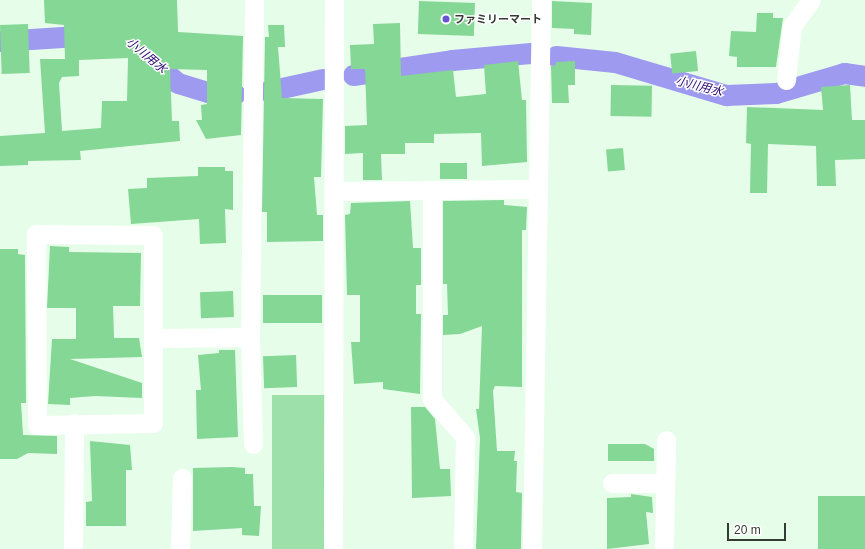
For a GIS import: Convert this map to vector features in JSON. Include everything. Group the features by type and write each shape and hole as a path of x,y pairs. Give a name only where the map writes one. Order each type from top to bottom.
{"street":[{"path":"253,444 250,337 254,0"},
{"path":"333,549 334,0"},
{"path":"532,549 541,0"},
{"path":"786,80 792,26 811,0"},
{"path":"334,191 537,189"},
{"path":"432,191 432,399 465,437 463,549"},
{"path":"36,234 153,235 154,338 153,423 74,423 37,425 36,234"},
{"path":"154,338 250,337"},
{"path":"73,549 74,423"},
{"path":"664,549 666,440"},
{"path":"180,549 182,478"},
{"path":"612,483 665,483"}],"green space":[{"path":"272,395 325,395 325,549 272,549"}],"building":[{"path":"44,0 177,0 178,32 243,36 241,135 206,139 196,120 202,120 201,105 207,104 207,70 170,69 172,121 179,121 180,141 80,151 81,160 28,161 28,165 0,166 0,136 45,133 40,59 65,59 64,25 45,23","holes":["128,58 127,101 102,101 101,128 62,131 59,83 62,77 79,76 79,60"]},
{"path":"419,1 475,3 474,36 418,34"},
{"path":"552,1 592,3 591,35 574,34 574,29 552,28"},
{"path":"757,13 773,13 773,18 783,18 776,67 737,67 737,57 729,56 731,31 756,32"},
{"path":"400,23 401,76 453,70 456,97 486,94 484,65 518,61 522,100 526,100 527,162 482,166 481,133 434,134 434,143 405,143 405,154 381,154 382,180 363,180 363,153 345,154 345,126 367,125 365,69 351,69 350,45 374,44 373,24"},
{"path":"28,24 30,73 2,74 0,25"},
{"path":"268,25 284,25 285,47 278,47 282,98 323,99 321,177 314,177 317,215 323,215 323,241 267,242 267,212 262,212 265,37 269,37"},
{"path":"696,51 698,71 672,74 670,54"},
{"path":"575,61 575,85 568,85 569,103 552,103 551,66 556,65 556,62"},
{"path":"611,85 652,86 651,117 610,116"},
{"path":"850,85 852,120 865,120 865,159 835,160 836,186 817,186 816,146 768,144 767,193 750,193 751,144 746,143 747,107 823,110 821,87"},
{"path":"623,148 625,170 608,171 606,149"},
{"path":"440,163 467,163 467,179 440,179"},
{"path":"198,167 225,167 225,171 233,171 233,210 225,209 226,243 200,244 199,219 131,224 128,189 147,188 147,178 198,176"},
{"path":"504,200 504,205 527,207 526,230 522,230 522,387 495,386 493,391 497,451 515,451 514,461 517,461 516,492 522,493 521,549 476,549 480,438 476,409 479,409 482,326 460,334 443,335 443,315 448,315 447,284 443,284 443,201"},
{"path":"410,201 413,248 421,248 421,285 416,285 416,314 421,314 420,394 383,389 383,382 354,384 351,342 360,342 360,295 347,295 345,215 350,214 351,203"},
{"path":"50,246 69,247 69,252 141,253 140,306 113,306 114,338 139,338 142,357 70,359 142,383 142,398 95,396 70,398 70,405 48,404 52,339 76,339 76,308 47,308"},
{"path":"0,249 18,249 18,254 25,255 26,403 21,403 23,435 57,436 57,454 28,453 17,459 0,459"},
{"path":"233,291 234,317 201,318 200,292"},
{"path":"263,295 322,295 322,323 263,323"},
{"path":"219,350 235,350 238,437 197,439 196,390 201,390 198,355 219,353"},
{"path":"296,355 297,387 264,388 263,356"},
{"path":"411,407 425,407 435,419 440,469 450,469 451,496 412,498"},
{"path":"90,441 130,445 132,470 126,470 126,526 86,526 86,502 92,501"},
{"path":"608,444 645,444 654,449 654,461 608,461"},
{"path":"193,468 245,468 245,474 253,474 254,506 261,506 259,536 242,535 242,528 193,531"},
{"path":"631,494 652,497 653,513 646,512 649,544 607,549 607,498 631,497"},
{"path":"818,496 865,496 865,549 818,549"}],"waterway":[{"name":"小川用水","path":"0,41 93,35"},
{"name":"小川用水","path":"353,75 452,60 531,53"},
{"name":"小川用水","path":"556,56 615,62 726,95 776,93 844,73 865,76"},
{"name":"小川用水","path":"148,58 178,83 217,95 235,94"},
{"name":"小川用水","path":"268,91 323,79"}],"place":[{"name":"ファミリーマート","path":"446,19"}]}
